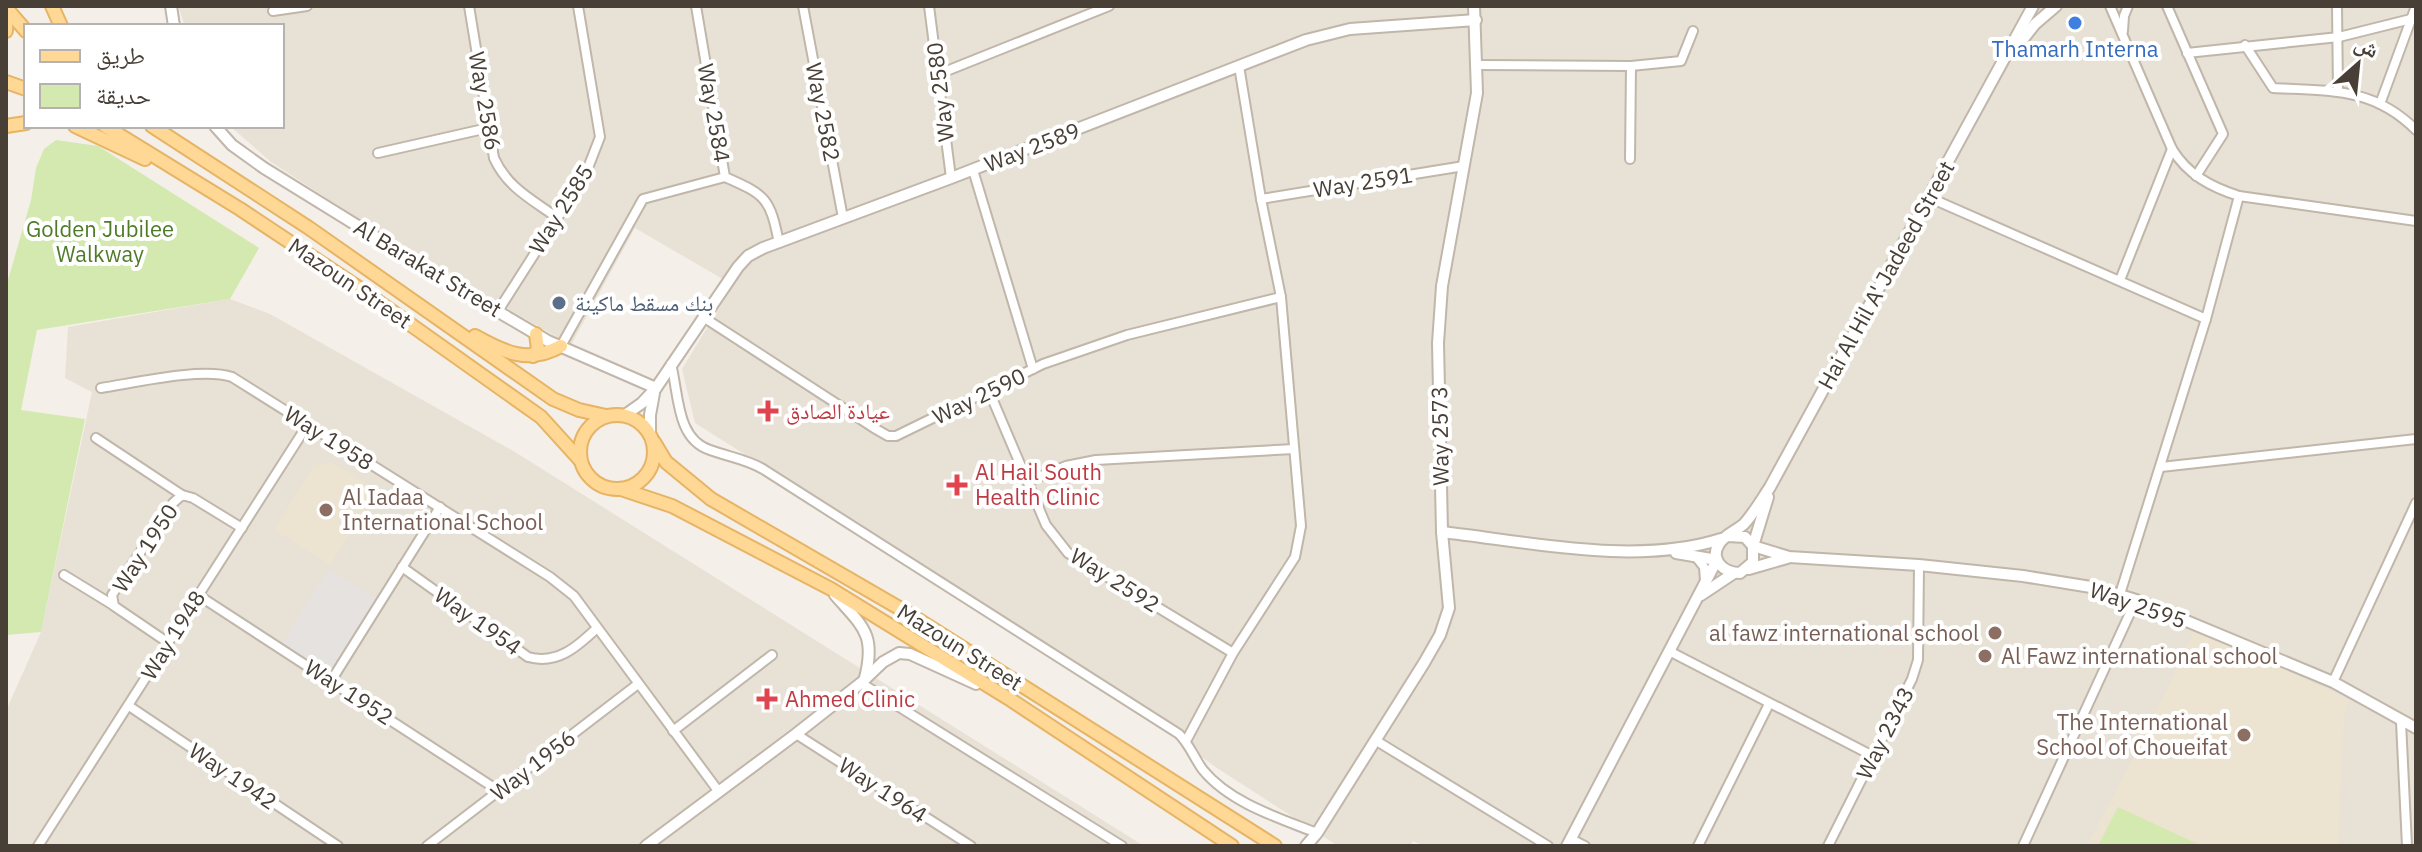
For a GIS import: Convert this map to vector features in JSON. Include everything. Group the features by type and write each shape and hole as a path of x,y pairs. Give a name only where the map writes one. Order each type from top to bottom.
{"main road":[{"path":"6,31 7,8"},
{"path":"7,8 24,29"},
{"path":"79,128 152,162 179,171"},
{"name":"Mazoun Street","path":"108,128 240,209 359,288 541,417 580,460"},
{"name":"Mazoun Street","path":"155,128 309,228 553,399 579,410 606,416"},
{"path":"423,307 491,346 519,355 547,354 561,346"},
{"path":"533,356 538,349 536,334"},
{"path":"625,415 644,425 652,438 655,455 650,469 634,486 621,489 600,485 591,479 580,460 582,438 596,420 606,416 625,415"},
{"name":"Mazoun Street","path":"652,438 666,462 711,499 906,612 1275,846"},
{"name":"Mazoun Street","path":"621,489 672,506 831,589 1011,700 1232,846"}],"street":[{"path":"273,11 307,6"},
{"name":"Way 2586","path":"469,6 494,158 501,174 513,188 556,217"},
{"name":"Way 2585","path":"498,311 586,173 600,137 578,6"},
{"name":"Way 2584","path":"696,6 725,177 757,191 766,201 775,220 779,243"},
{"name":"Way 2582","path":"803,6 843,218"},
{"name":"Way 2580","path":"929,6 951,178"},
{"path":"939,74 1109,6"},
{"name":"Way 2573","path":"1317,833 1440,635 1449,608 1442,532 1438,343 1442,286 1477,93 1474,6"},
{"path":"2003,63 2033,6"},
{"path":"2003,63 2035,24 2056,6"},
{"path":"2110,6 2172,149 2182,166 2196,176 2217,189 2239,196 2416,221"},
{"path":"2128,6 2122,26 2128,51"},
{"path":"2167,6 2223,134 2196,176"},
{"path":"2337,6 2338,92"},
{"path":"2380,104 2416,6"},
{"path":"2187,53 2339,37 2411,19"},
{"name":"Way 2589","path":"625,415 656,388 726,282 748,256 763,248 1306,40 1350,29 1476,20"},
{"path":"1477,65 1631,66 1681,61 1693,31"},
{"path":"2245,45 2273,88 2366,96 2404,118 2416,130"},
{"name":"Hai Al Hil A' Jadeed Street","path":"1725,537 1746,521 1770,487 2003,63"},
{"path":"1186,741 1233,653 1295,557 1301,526 1281,297 1239,66"},
{"path":"1630,159 1631,66"},
{"name":"Al Barakat Street","path":"217,128 232,145 264,168 536,334 656,388"},
{"path":"378,153 488,128"},
{"path":"2120,280 2172,149"},
{"name":"Way 2591","path":"1261,199 1464,166"},
{"path":"973,170 1033,369"},
{"path":"561,346 643,199 725,177"},
{"path":"2120,594 2206,319 2239,196"},
{"path":"1928,197 2206,319"},
{"name":"Way 2590","path":"703,317 888,436 903,433 1033,369 1127,335 1281,297"},
{"path":"671,364 685,429 704,448 741,458 763,469 1186,741 1203,770 1226,789 1266,813 1317,833"},
{"name":"Way 1958","path":"101,388 222,374 308,424 563,586 719,792"},
{"name":"Way 2589","path":"652,438 651,405 656,388"},
{"name":"Way 2592","path":"989,391 1046,525 1068,553 1233,653"},
{"name":"Way 1948","path":"38,846 308,424"},
{"path":"96,438 182,495"},
{"path":"2161,467 2416,439"},
{"path":"1029,481 1066,466 1096,460 1294,449"},
{"name":"Hai Al Hil A' Jadeed Street","path":"1753,546 1770,487"},
{"name":"Way 1950","path":"167,642 114,606 112,595 173,503 182,495 193,498 242,528"},
{"path":"2333,682 2416,503"},
{"path":"331,681 440,507"},
{"path":"1760,525 1762,540 1770,551"},
{"path":"1442,532 1593,549 1666,551 1692,548 1725,537 1745,537 1753,546 1755,557 1746,570 1716,583 1696,599"},
{"path":"1585,846 1569,842 1717,560 1717,548 1725,537"},
{"name":"Way 2595","path":"1753,546 1789,557 1919,565 2037,578 2120,594 2333,682 2416,728"},
{"path":"1666,551 1717,560 1722,568 1734,573"},
{"path":"1695,556 1703,564 1705,581"},
{"name":"Way 2595","path":"1746,570 1789,557"},
{"name":"Way 2343","path":"1828,846 1912,679 1918,660 1919,565"},
{"name":"Way 1954","path":"402,567 528,657 538,659 564,655 597,628"},
{"path":"64,575 114,606"},
{"path":"831,589 864,628 869,642 870,658 863,682"},
{"name":"Way 1952","path":"198,595 499,791"},
{"path":"2023,846 2136,600"},
{"path":"1669,651 1873,756"},
{"path":"646,846 863,682 889,657 899,653 910,654 1011,700"},
{"path":"673,731 772,655"},
{"path":"863,682 1122,846"},
{"name":"Way 1956","path":"427,846 638,684"},
{"path":"1698,846 1769,704"},
{"name":"Way 1942","path":"129,706 338,846"},
{"path":"2401,722 2407,846"},
{"name":"Way 1964","path":"796,734 966,845"},
{"path":"1375,740 1548,846"},
{"path":"1306,846 1317,833"},
{"path":"1312,846 1317,833"},
{"path":"1259,836 1281,846"}],"shaded area":[{"path":"178,6 2416,6 2416,846 1425,846 1413,841 1410,846 1338,846 1217,768 1033,636 695,423 682,369 733,285 635,228 571,345 412,254 271,162 232,128 284,128 284,24 184,24"},
{"path":"230,299 270,314 515,452 1144,846 6,846 6,711 41,632 92,392 65,378 68,327"},
{"name":"Al Iadaa International School","path":"331,463 378,489 330,565 274,530 314,465"},
{"path":"328,569 378,599 331,678 281,645"},
{"name":"The International School of Choueifat","path":"2196,627 2349,700 2344,715 2338,846 2087,846 2146,733 2147,725"}],"green space":[{"name":"Golden Jubilee Walkway","path":"56,140 98,146 259,248 230,299 37,330 21,410 85,419 41,632 6,635 6,287 31,200 36,168 44,149"},
{"path":"2118,807 2202,846 2098,846"}],"place":[{"name":"Thamarh Interna","path":"2075,23"},
{"name":"بنك مسقط ماكينة","path":"559,303"},
{"name":"عيادة الصادق","path":"768,411"},
{"name":"Al Hail South Health Clinic","path":"957,485"},
{"name":"Al Iadaa International School","path":"326,510"},
{"name":"al fawz international school","path":"1995,633"},
{"name":"Al Fawz international school","path":"1985,656"},
{"name":"Ahmed Clinic","path":"767,699"},
{"name":"The International School of Choueifat","path":"2244,735"}]}
